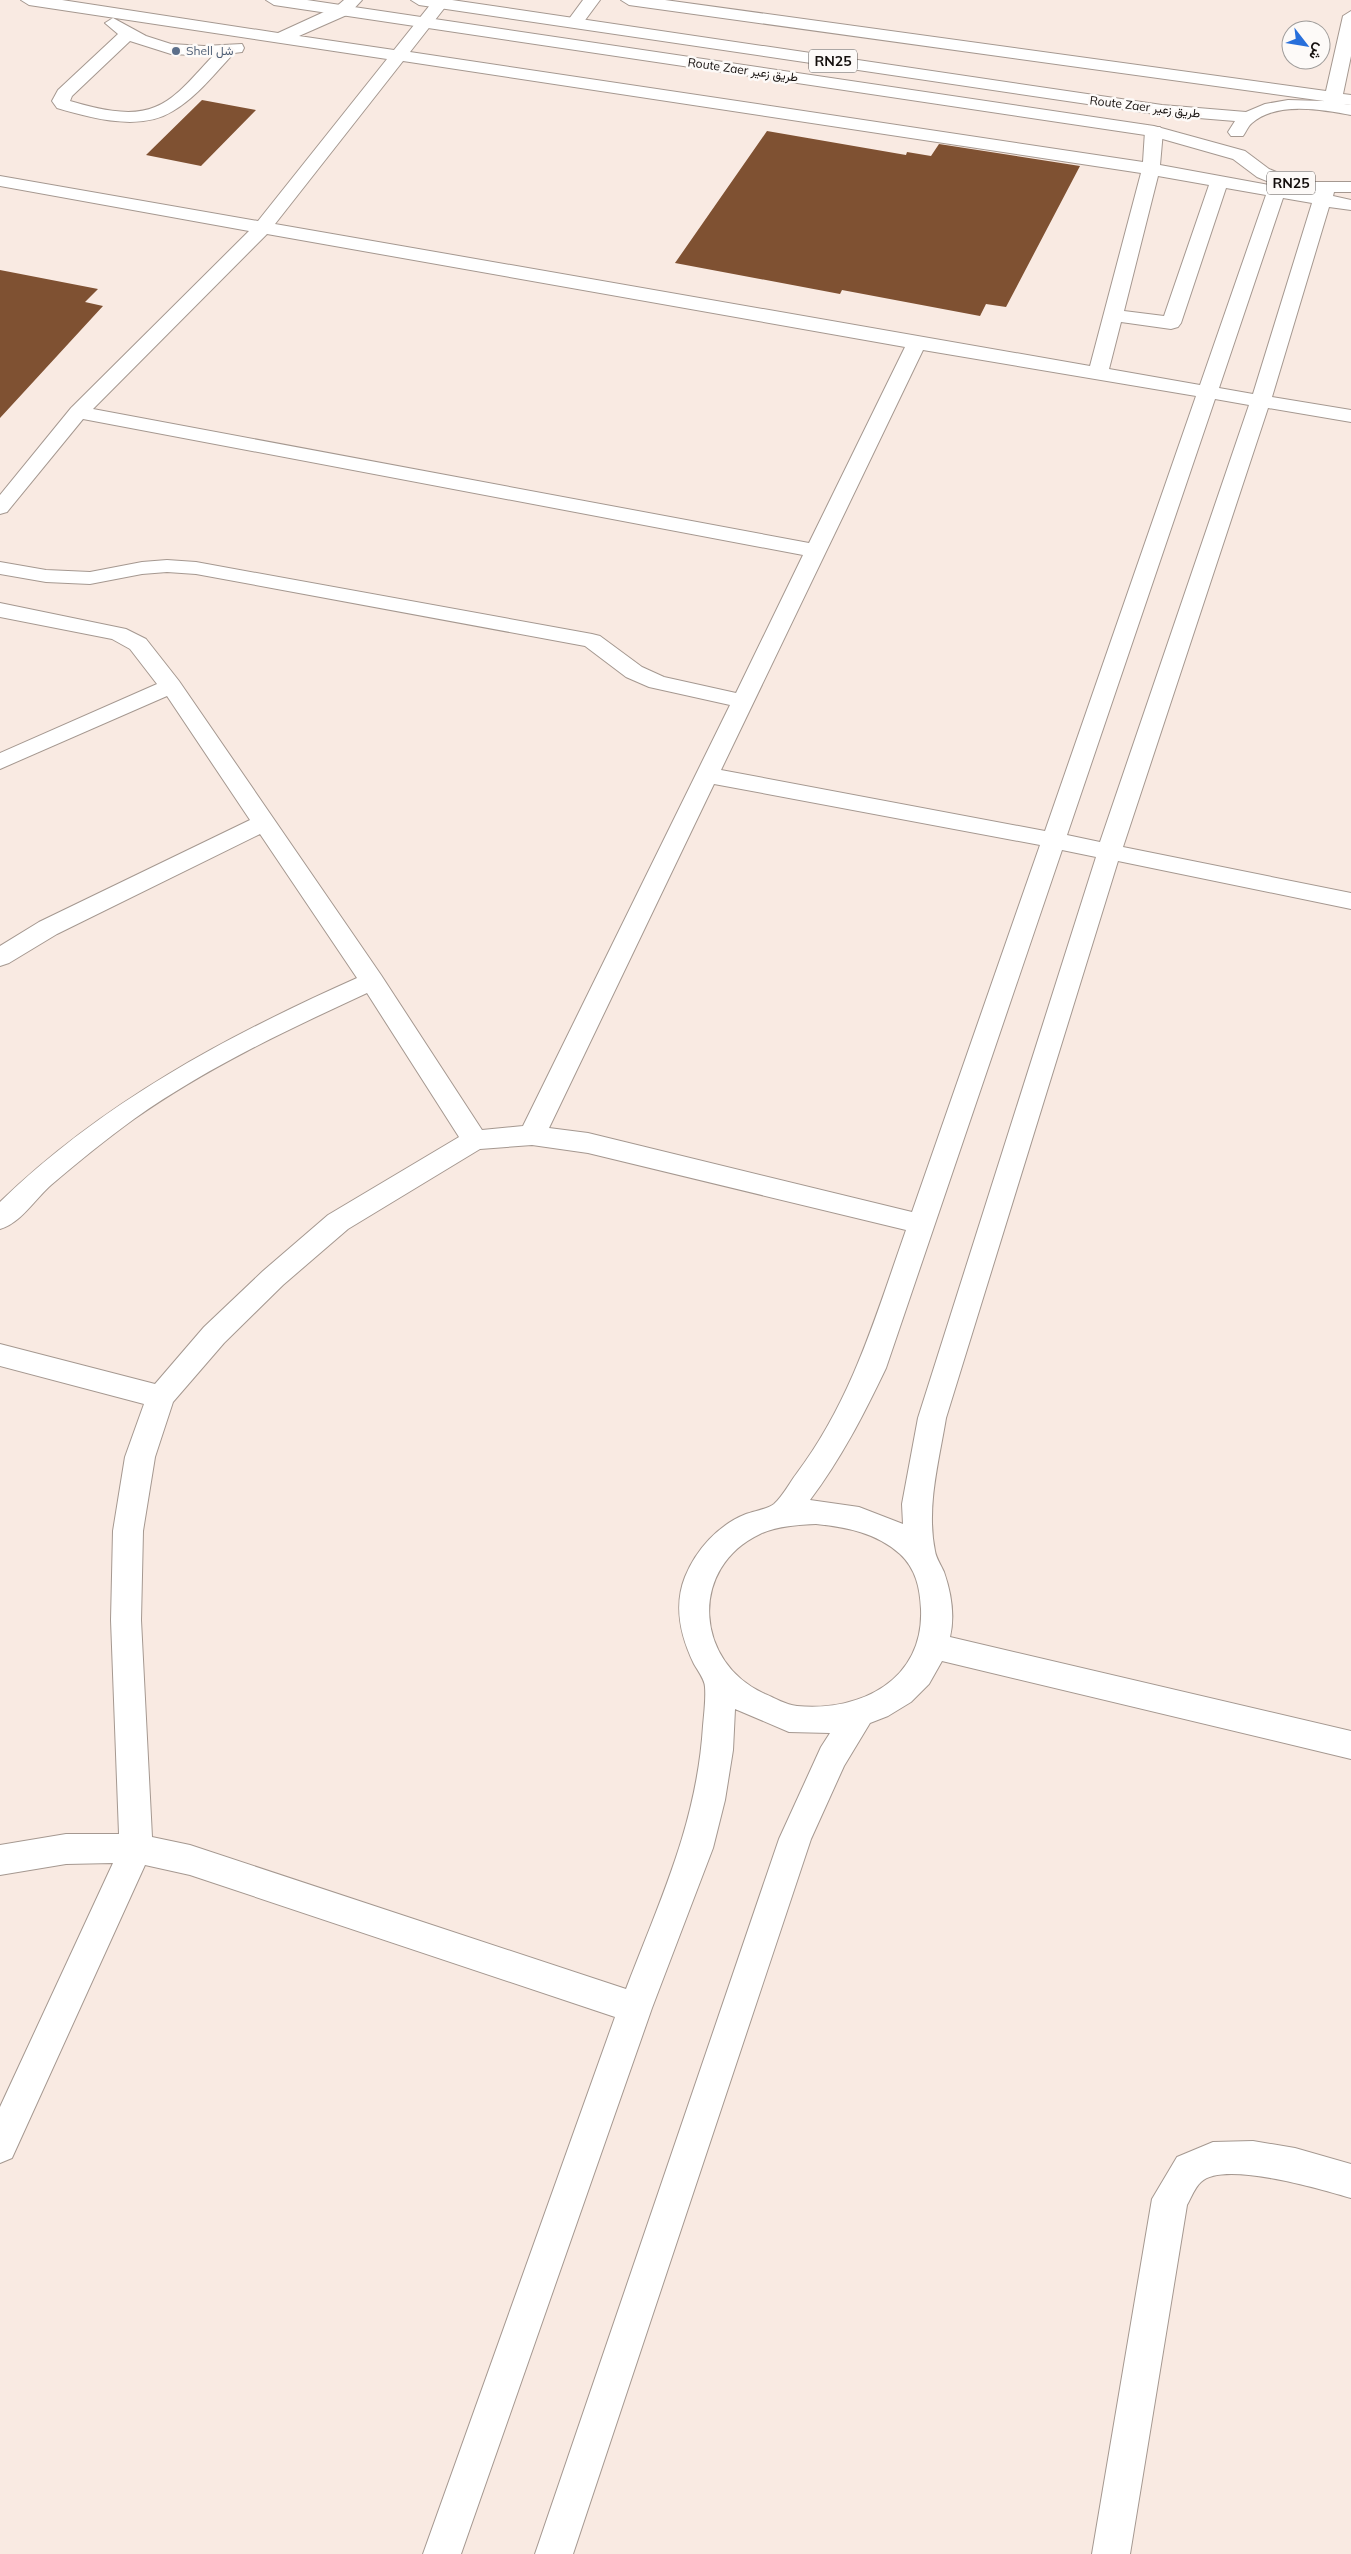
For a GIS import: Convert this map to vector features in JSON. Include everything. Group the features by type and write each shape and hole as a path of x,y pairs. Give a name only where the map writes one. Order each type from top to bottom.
{"street":[{"path":"29,0 108,6 398,56 1151,169 1219,182 1278,186 872,1368 851,1412 822,1462 784,1513"},
{"name":"Route Zaer طريق زعير","path":"274,0 348,5 424,23 1154,131 1239,155 1278,186 1325,194 1351,187"},
{"name":"Route Zaer طريق زعير","path":"419,0 1162,110 1248,117 1284,105 1333,102 1351,110"},
{"path":"574,23 592,0"},
{"path":"629,0 1333,102 1351,100"},
{"path":"0,508 78,412 264,226 440,3"},
{"path":"108,6 113,24 128,34 148,43 172,48 229,49 258,45 283,37 348,5"},
{"path":"1333,102 1351,16"},
{"path":"128,34 64,94 61,101 63,104 132,116 153,114 169,107 229,49"},
{"path":"1239,155 1234,142 1238,129 1248,117"},
{"path":"1098,373 1151,169 1154,131"},
{"path":"0,181 264,226 918,343 1351,416"},
{"path":"1113,315 1171,322 1219,182"},
{"path":"920,1556 899,1537 859,1518 816,1512 784,1513 748,1525 720,1547 700,1575 693,1607 697,1640 721,1682 745,1700 796,1720 858,1715 888,1702 917,1677 935,1646 939,1616 934,1586 920,1556 917,1504 932,1418 1108,852 1261,400 1325,194 1351,205"},
{"path":"532,1135 918,343"},
{"path":"78,412 816,551"},
{"path":"0,568 53,577 90,578 167,566 206,569 592,641 634,672 657,682 742,701"},
{"path":"0,610 118,634 138,644 171,686 372,981 476,1140"},
{"path":"0,762 171,686"},
{"path":"707,775 1052,840 1351,902"},
{"path":"0,957 48,928 264,823"},
{"path":"0,1219 26,1191 86,1142 142,1102 225,1050 289,1018 372,981"},
{"path":"0,2146 136,1848 126,1620 128,1531 140,1457 161,1397 214,1335 273,1278 338,1222 476,1140 532,1135 588,1143 921,1224"},
{"path":"0,1354 161,1397"},
{"path":"935,1646 1351,1745"},
{"path":"442,2554 635,2008 696,1848 707,1809 717,1750 721,1682"},
{"path":"554,2554 795,1839 832,1757 858,1715"},
{"path":"0,1860 66,1849 136,1848 190,1860 635,2008"},
{"path":"1111,2554 1170,2200 1189,2169 1213,2159 1254,2158 1295,2165 1351,2181"}],"building":[{"path":"202,100 256,110 201,166 146,155"},
{"path":"767,131 906,155 907,152 931,156 939,144 1080,166 1006,307 986,304 980,316 842,290 840,294 675,263"},
{"path":"0,270 98,289 85,302 103,306 0,418"}],"place":[{"name":"Shell شل","path":"176,51"}]}
